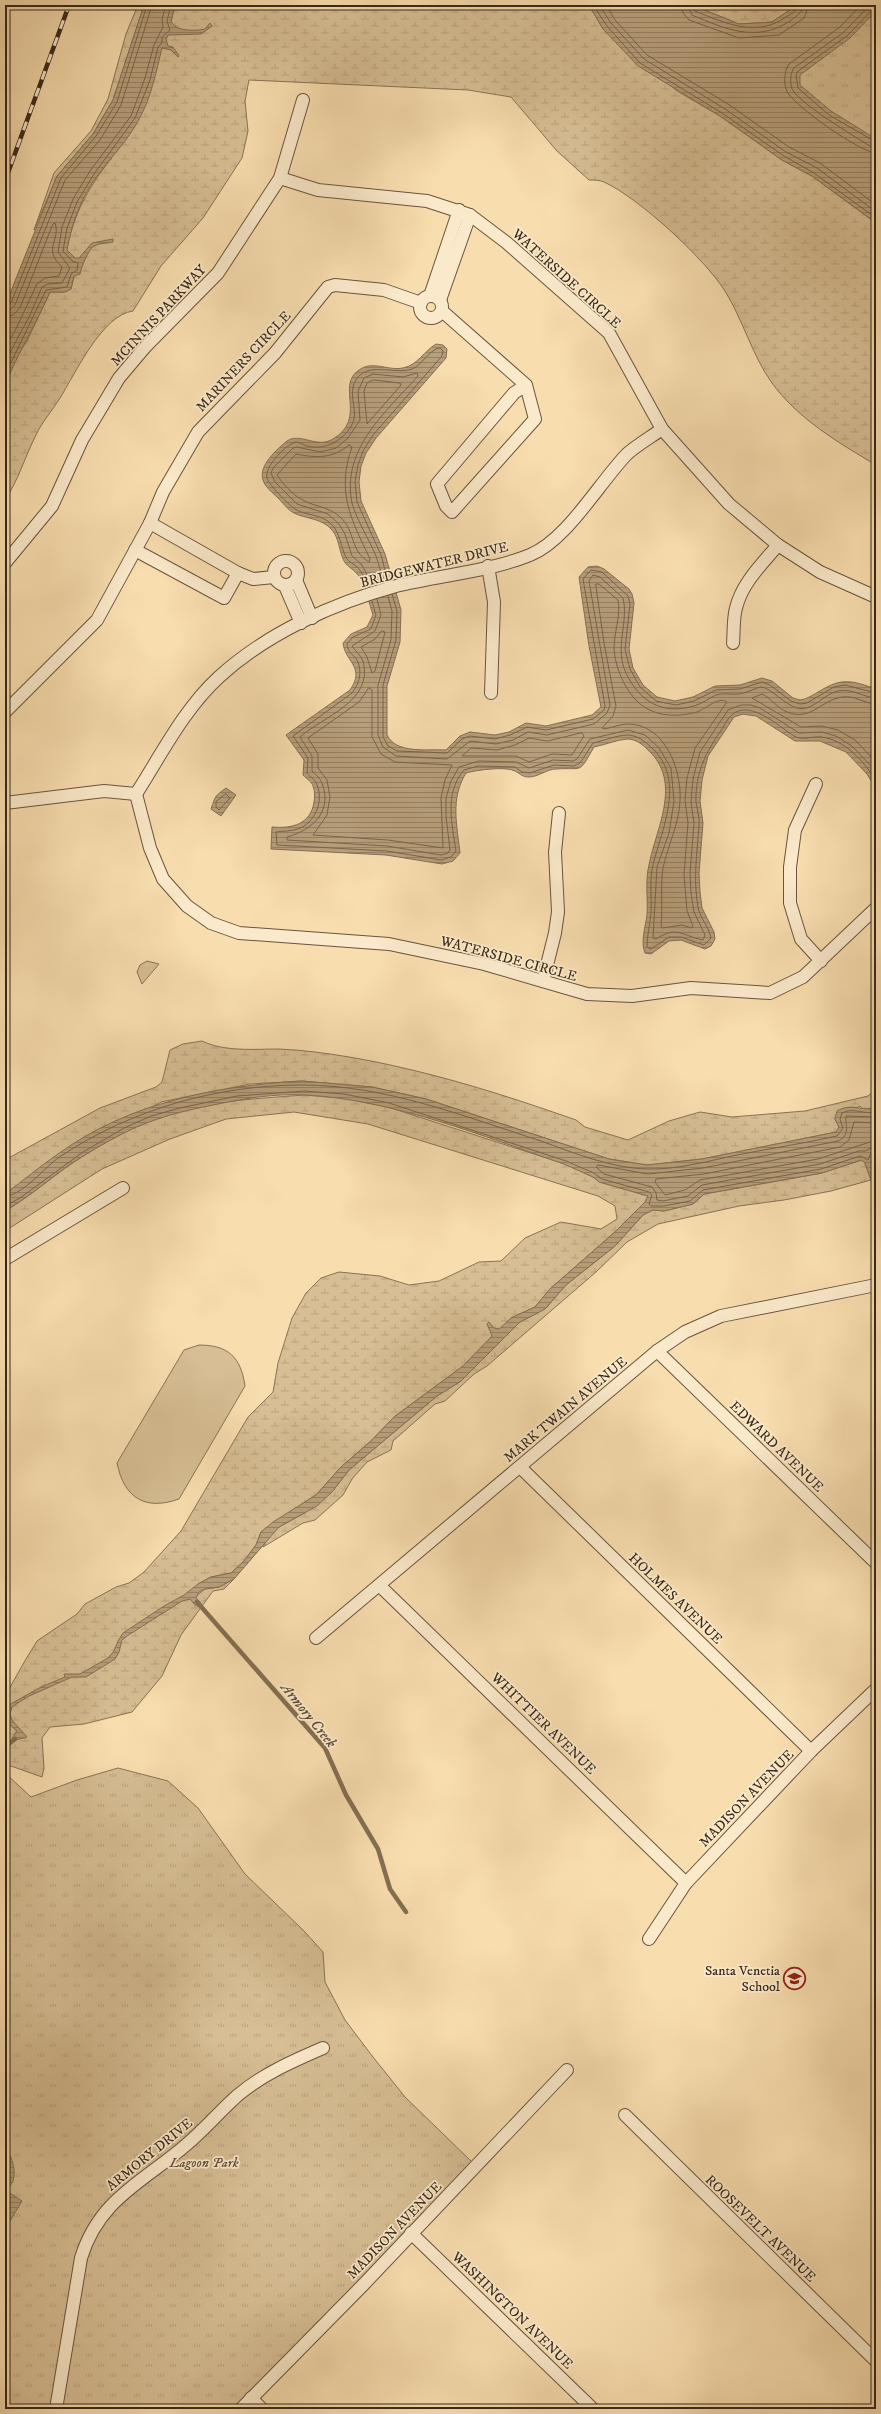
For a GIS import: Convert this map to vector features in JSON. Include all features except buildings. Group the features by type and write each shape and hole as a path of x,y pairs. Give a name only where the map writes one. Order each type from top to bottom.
{"street":[{"name":"MCINNIS PARKWAY","path":"5,563 52,506 82,440 119,378 146,346 218,273 280,178 303,100"},
{"name":"WATERSIDE CIRCLE","path":"280,178 318,190 427,202 465,213 507,243 609,333 662,429 729,504 778,545 820,572 876,598"},
{"path":"433,302 465,213"},
{"name":"MARINERS CIRCLE","path":"5,712 97,620 150,523 163,492 198,432 275,353 328,286 335,285 384,290 433,302 526,385"},
{"path":"526,385 535,419 452,512 446,506 437,484 514,393 526,385"},
{"name":"BRIDGEWATER DRIVE","path":"136,794 184,718 219,678 263,643 307,620 364,596 395,586 488,566 531,554 559,535 628,454 662,429"},
{"path":"150,523 238,573 253,578 274,577"},
{"path":"733,643 736,608 743,590 753,574 778,545"},
{"path":"135,550 224,598 238,573"},
{"path":"284,561 291,562 297,567 298,574 291,583 276,582 274,577 274,570 278,564 284,561"},
{"path":"488,566 494,602 491,693"},
{"path":"291,583 307,620"},
{"path":"816,784 795,830 790,867 790,903 801,938 821,961"},
{"path":"5,803 104,791 136,794"},
{"name":"WATERSIDE CIRCLE","path":"136,794 150,848 163,879 187,906 211,923 239,933 389,944 484,964 587,994 616,996 691,988 770,993 804,976 876,908"},
{"path":"543,981 555,933 558,912 555,852 559,813"},
{"path":"5,1258 123,1188"},
{"name":"MARK TWAIN AVENUE","path":"316,1638 380,1586 657,1350 685,1332 721,1316 876,1285"},
{"name":"EDWARD AVENUE","path":"657,1350 876,1563"},
{"name":"HOLMES AVENUE","path":"520,1467 811,1751"},
{"name":"WHITTIER AVENUE","path":"380,1586 686,1883"},
{"name":"MADISON AVENUE","path":"649,1939 686,1883 811,1751 876,1688"},
{"name":"ARMORY DRIVE","path":"56,2409 81,2258 98,2221 127,2189 187,2145 249,2087 277,2069 323,2048"},
{"name":"MADISON AVENUE","path":"241,2409 411,2234 567,2070"},
{"name":"ROOSEVELT AVENUE","path":"625,2115 876,2361"},
{"name":"WASHINGTON AVENUE","path":"411,2234 593,2409"},
{"path":"252,2398 262,2409"}],"green space":[{"path":"138,5 144,5 113,100 93,134 57,176 34,230 54,173 91,131 108,99 126,34"},
{"path":"175,5 589,5 603,29 677,91 720,116 782,160 812,176 876,223 876,465 820,429 782,396 772,383 759,361 725,291 715,277 687,246 635,201 602,181 589,180 557,151 511,97 468,90 249,80 245,101 248,131 242,158 203,218 161,266 133,311 122,315 111,323 90,347 60,398 37,432 18,477 5,500 5,385 17,356 27,341 50,292 65,292 71,289 74,276 75,258 66,250 73,225 95,180 111,159 168,35"},
{"path":"692,5 797,5 772,22 739,24"},
{"path":"876,5 876,185 761,60"},
{"path":"147,961 159,964 142,984 137,972 140,965"},
{"path":"202,1041 220,1047 296,1050 378,1062 435,1076 520,1101 576,1120 585,1127 628,1140 669,1121 700,1112 732,1117 805,1111 868,1096 876,1089 876,1108 863,1109 860,1106 835,1119 839,1127 837,1132 702,1159 647,1165 609,1159 426,1099 372,1087 302,1081 250,1084 161,1102 32,1175 5,1194 5,1160 100,1108 156,1087 162,1082 170,1050 183,1044"},
{"path":"304,1095 343,1098 388,1107 565,1164 593,1177 600,1182 648,1196 645,1202 616,1231 550,1289 535,1307 511,1318 463,1366 394,1417 371,1441 341,1467 316,1495 261,1532 256,1545 244,1561 231,1573 211,1577 198,1584 196,1596 205,1589 219,1587 234,1579 224,1589 213,1591 181,1635 162,1676 132,1712 84,1724 50,1727 42,1738 44,1768 42,1777 11,1766 5,1767 5,1696 37,1641 77,1614 85,1604 116,1587 129,1583 144,1572 181,1531 248,1417 273,1392 278,1363 292,1318 306,1293 321,1278 339,1272 380,1276 409,1285 439,1281 479,1262 501,1261 525,1238 561,1222 601,1229 617,1219 615,1206 598,1196 368,1124 294,1112 226,1119 170,1139 102,1169 5,1231 5,1211 75,1162 134,1127 170,1114 207,1105"},
{"path":"862,1160 865,1163 871,1180 831,1191 784,1200 739,1206 658,1224 627,1242 596,1272 487,1366 474,1374 445,1401 435,1404 393,1441 391,1450 367,1462 352,1479 343,1495 315,1520 303,1523 263,1547 268,1536 279,1527 303,1514 332,1492 349,1470 437,1396 461,1381 520,1322 545,1309 566,1285 615,1246 643,1215 653,1210 664,1211 693,1204 704,1194 822,1173"},
{"path":"199,1345 218,1347 231,1355 240,1367 245,1386 179,1499 156,1503 146,1502 138,1499 125,1485 120,1475 117,1463 184,1350"},
{"name":"Lagoon Park","path":"118,1768 168,1781 198,1808 245,1874 304,1931 323,1952 325,1982 345,2020 373,2057 405,2097 472,2162 239,2409 5,2409 5,1773 31,1797 77,1780"}],"water":[{"path":"144,5 175,5 171,21 173,25 181,29 205,29 210,23 212,26 201,34 168,35 166,39 168,46 173,47 179,56 178,57 171,50 162,48 153,85 143,113 129,135 92,183 82,201 67,250 75,258 79,258 92,243 113,239 113,242 99,244 90,250 80,274 74,276 71,289 65,292 50,292 5,385 5,306 57,176 93,134 113,100"},
{"path":"589,5 692,5 739,24 772,22 797,5 876,5 876,11 850,38 800,75 800,85 831,111 876,139 876,223 812,176 782,160 720,116 638,66 603,29"},
{"path":"436,344 443,345 447,349 446,358 376,438 366,453 361,466 359,482 361,501 385,554 401,610 400,642 387,686 387,735 391,741 405,748 421,750 446,750 460,736 470,732 495,735 509,732 526,723 546,726 592,715 601,707 589,646 579,577 588,567 597,566 604,569 629,589 632,594 634,603 629,649 633,668 643,685 657,697 675,701 693,697 715,686 740,685 762,678 772,681 793,698 800,700 808,698 841,682 854,682 876,689 876,809 875,787 867,774 846,752 820,741 795,741 756,716 743,714 734,717 708,756 702,780 700,801 703,823 699,873 702,908 714,932 715,939 711,946 705,949 681,940 669,941 651,954 645,953 643,939 647,914 648,871 661,821 666,791 664,776 658,763 646,748 639,742 633,740 627,739 594,747 582,766 576,769 553,769 536,776 529,777 523,776 515,771 505,769 466,773 461,783 456,802 456,822 460,853 453,861 442,864 386,855 271,849 272,827 287,827 299,824 309,815 314,800 312,785 303,775 304,760 286,735 350,690 356,676 355,670 347,655 343,643 351,634 367,627 373,615 362,582 358,575 344,561 336,537 332,530 324,523 299,515 290,510 265,485 262,475 263,469 269,458 287,441 297,438 315,442 327,442 343,431 348,422 350,412 349,393 352,377 359,370 370,366 397,369 403,368 413,364"},
{"path":"226,788 236,795 221,816 211,809 216,797"},
{"path":"302,1081 372,1087 426,1099 609,1159 647,1165 702,1159 836,1132 839,1127 835,1119 837,1111 848,1107 866,1109 876,1108 876,1154 873,1155 876,1162 874,1165 876,1178 871,1180 865,1163 861,1160 822,1173 704,1194 693,1204 664,1211 653,1210 643,1215 615,1246 566,1285 545,1309 520,1322 461,1381 437,1396 349,1470 332,1492 317,1506 279,1527 234,1579 219,1587 205,1589 199,1592 196,1598 201,1603 200,1607 195,1605 190,1599 182,1601 122,1640 119,1652 115,1659 86,1677 72,1677 27,1697 12,1707 10,1714 12,1720 27,1737 16,1740 12,1738 17,1731 5,1721 5,1709 9,1705 41,1687 65,1677 64,1674 80,1674 108,1658 114,1651 123,1633 164,1606 184,1595 198,1584 211,1577 231,1573 244,1561 256,1545 261,1532 273,1522 316,1495 341,1467 371,1441 394,1417 463,1366 492,1336 487,1324 489,1322 494,1328 499,1329 511,1318 535,1307 550,1289 616,1231 645,1202 648,1196 599,1182 593,1177 564,1164 470,1131 405,1112 339,1098 306,1095 282,1095 247,1099 202,1107 137,1127 81,1157 5,1211 5,1194 58,1154 86,1136 114,1121 144,1109 206,1093 270,1083"},
{"path":"5,2144 14,2171 13,2181 8,2192 22,2201 10,2221 7,2231 5,2231"}],"waterway":[{"name":"Armory Creek","path":"197,1602 325,1748 346,1795 378,1849 390,1889 406,1912"},
{"path":"5,1747 15,1739"}],"railway":[{"path":"5,181 69,5"}],"place":[{"name":"Santa Venetia School","path":"795,1978"}]}
